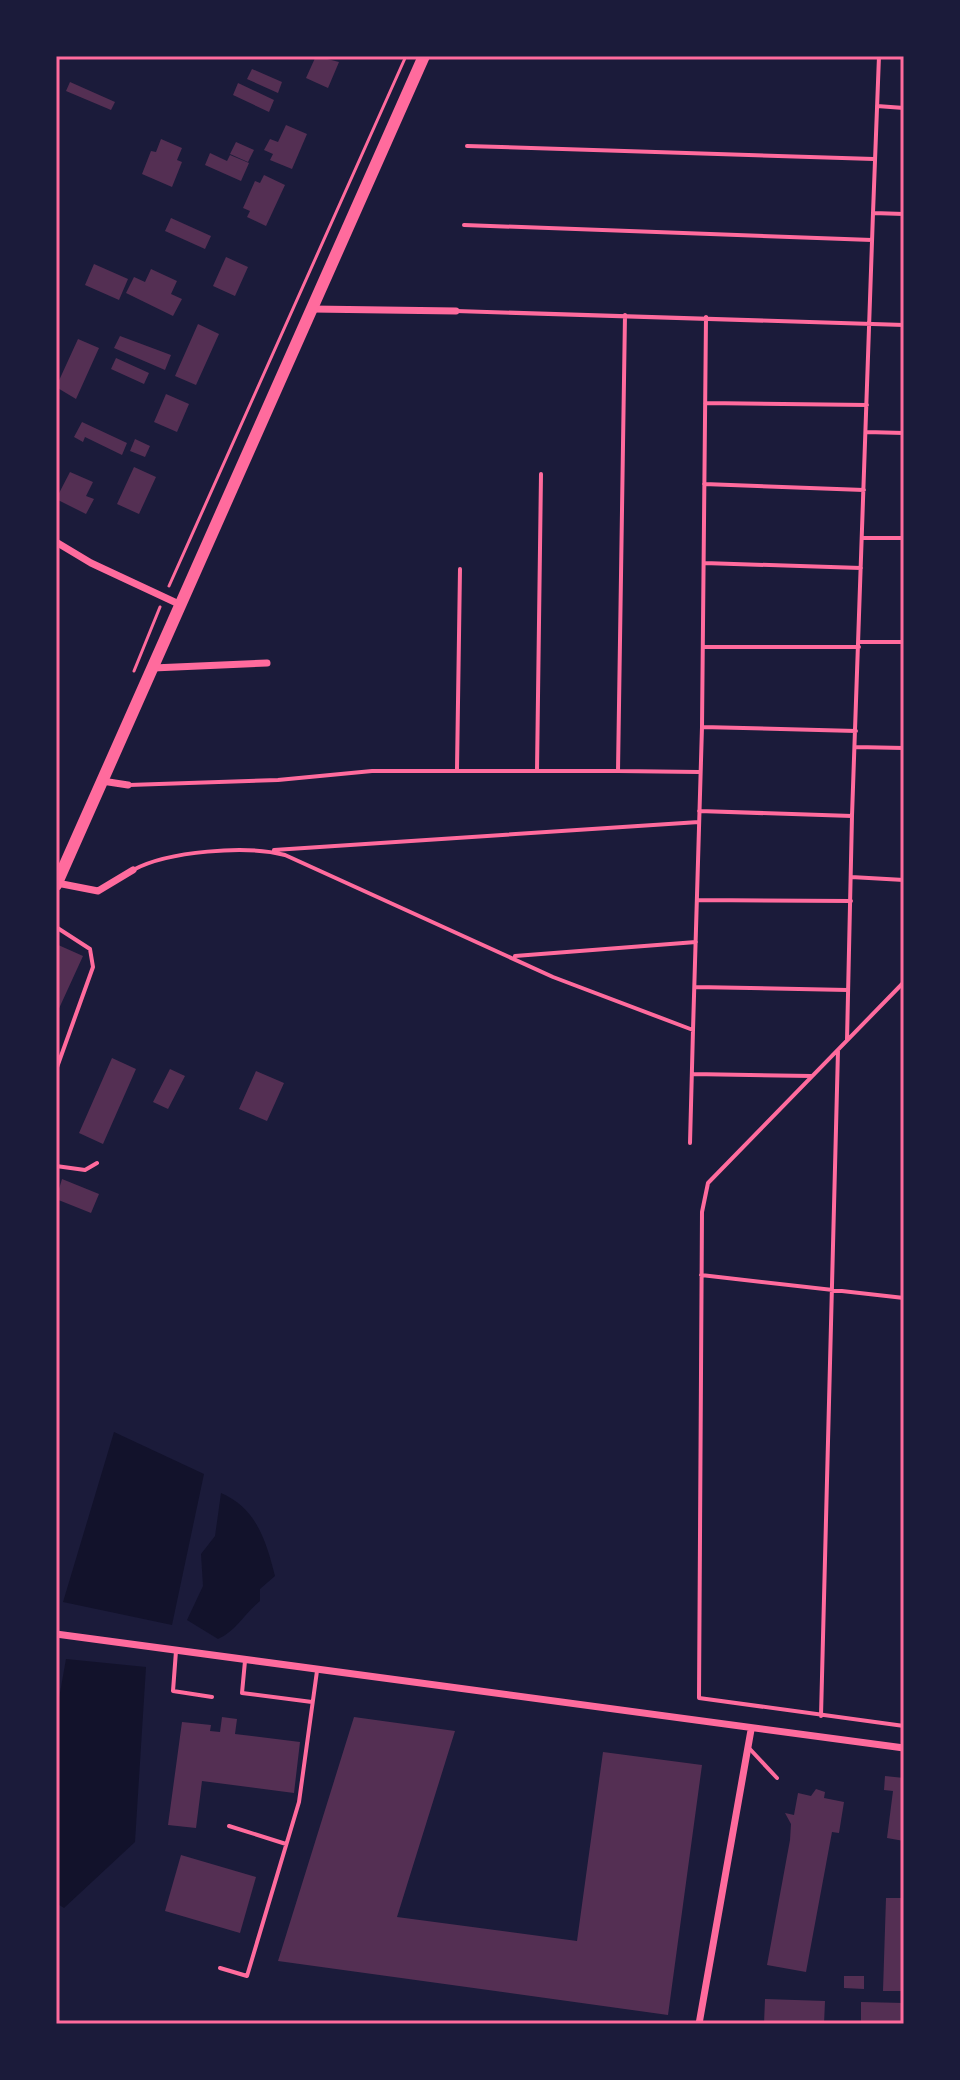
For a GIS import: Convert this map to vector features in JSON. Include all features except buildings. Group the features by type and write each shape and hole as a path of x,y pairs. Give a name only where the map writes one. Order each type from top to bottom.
{"main road":[{"path":"56,884 424,56"}],"street":[{"path":"312,309 456,311"},
{"path":"56,542 91,563 181,605"},
{"path":"153,668 267,663"},
{"path":"102,781 128,785"},
{"path":"56,884 98,891 133,870"},
{"path":"56,1634 751,1730 904,1748"},
{"path":"699,2024 751,1730"}],"lane":[{"path":"847,1040 867,323 879,56"},
{"path":"877,106 904,108"},
{"path":"467,146 874,159"},
{"path":"873,213 904,214"},
{"path":"464,225 872,240"},
{"path":"456,311 904,325"},
{"path":"618,771 625,315"},
{"path":"690,1143 702,727 706,317"},
{"path":"705,403 867,405"},
{"path":"866,432 904,433"},
{"path":"537,771 541,474"},
{"path":"704,484 864,490"},
{"path":"862,538 904,538"},
{"path":"704,563 861,568"},
{"path":"457,769 460,569"},
{"path":"703,647 904,642"},
{"path":"702,727 856,731"},
{"path":"855,747 904,748"},
{"path":"128,785 457,769 700,772"},
{"path":"699,811 852,816"},
{"path":"133,870 153,859 175,856 699,822"},
{"path":"269,850 514,956 553,977 693,1030"},
{"path":"851,877 904,880"},
{"path":"697,900 851,901"},
{"path":"56,927 90,949 93,967 56,1070"},
{"path":"514,956 696,942"},
{"path":"904,982 708,1183 702,1212 699,1698 904,1726"},
{"path":"695,987 848,990"},
{"path":"821,1716 838,1049"},
{"path":"692,1074 811,1076"},
{"path":"56,1166 85,1170 97,1163"},
{"path":"701,1275 904,1298"},
{"path":"176,1649 173,1691 212,1697"},
{"path":"246,1658 242,1693 312,1702"},
{"path":"220,1968 247,1976 299,1802 317,1668"},
{"path":"748,1747 777,1778"},
{"path":"229,1826 286,1844"}],"path":[{"path":"134,670 164,596 406,56"}],"shaded area":[{"path":"114,1432 204,1474 172,1625 63,1602"},
{"path":"221,1493 233,1499 251,1516 268,1550 275,1576 260,1589 260,1601 230,1632 218,1639 187,1620 203,1586 201,1554 215,1536"},
{"path":"66,1659 146,1667 135,1842 64,1908 56,1903 56,1715"}]}
